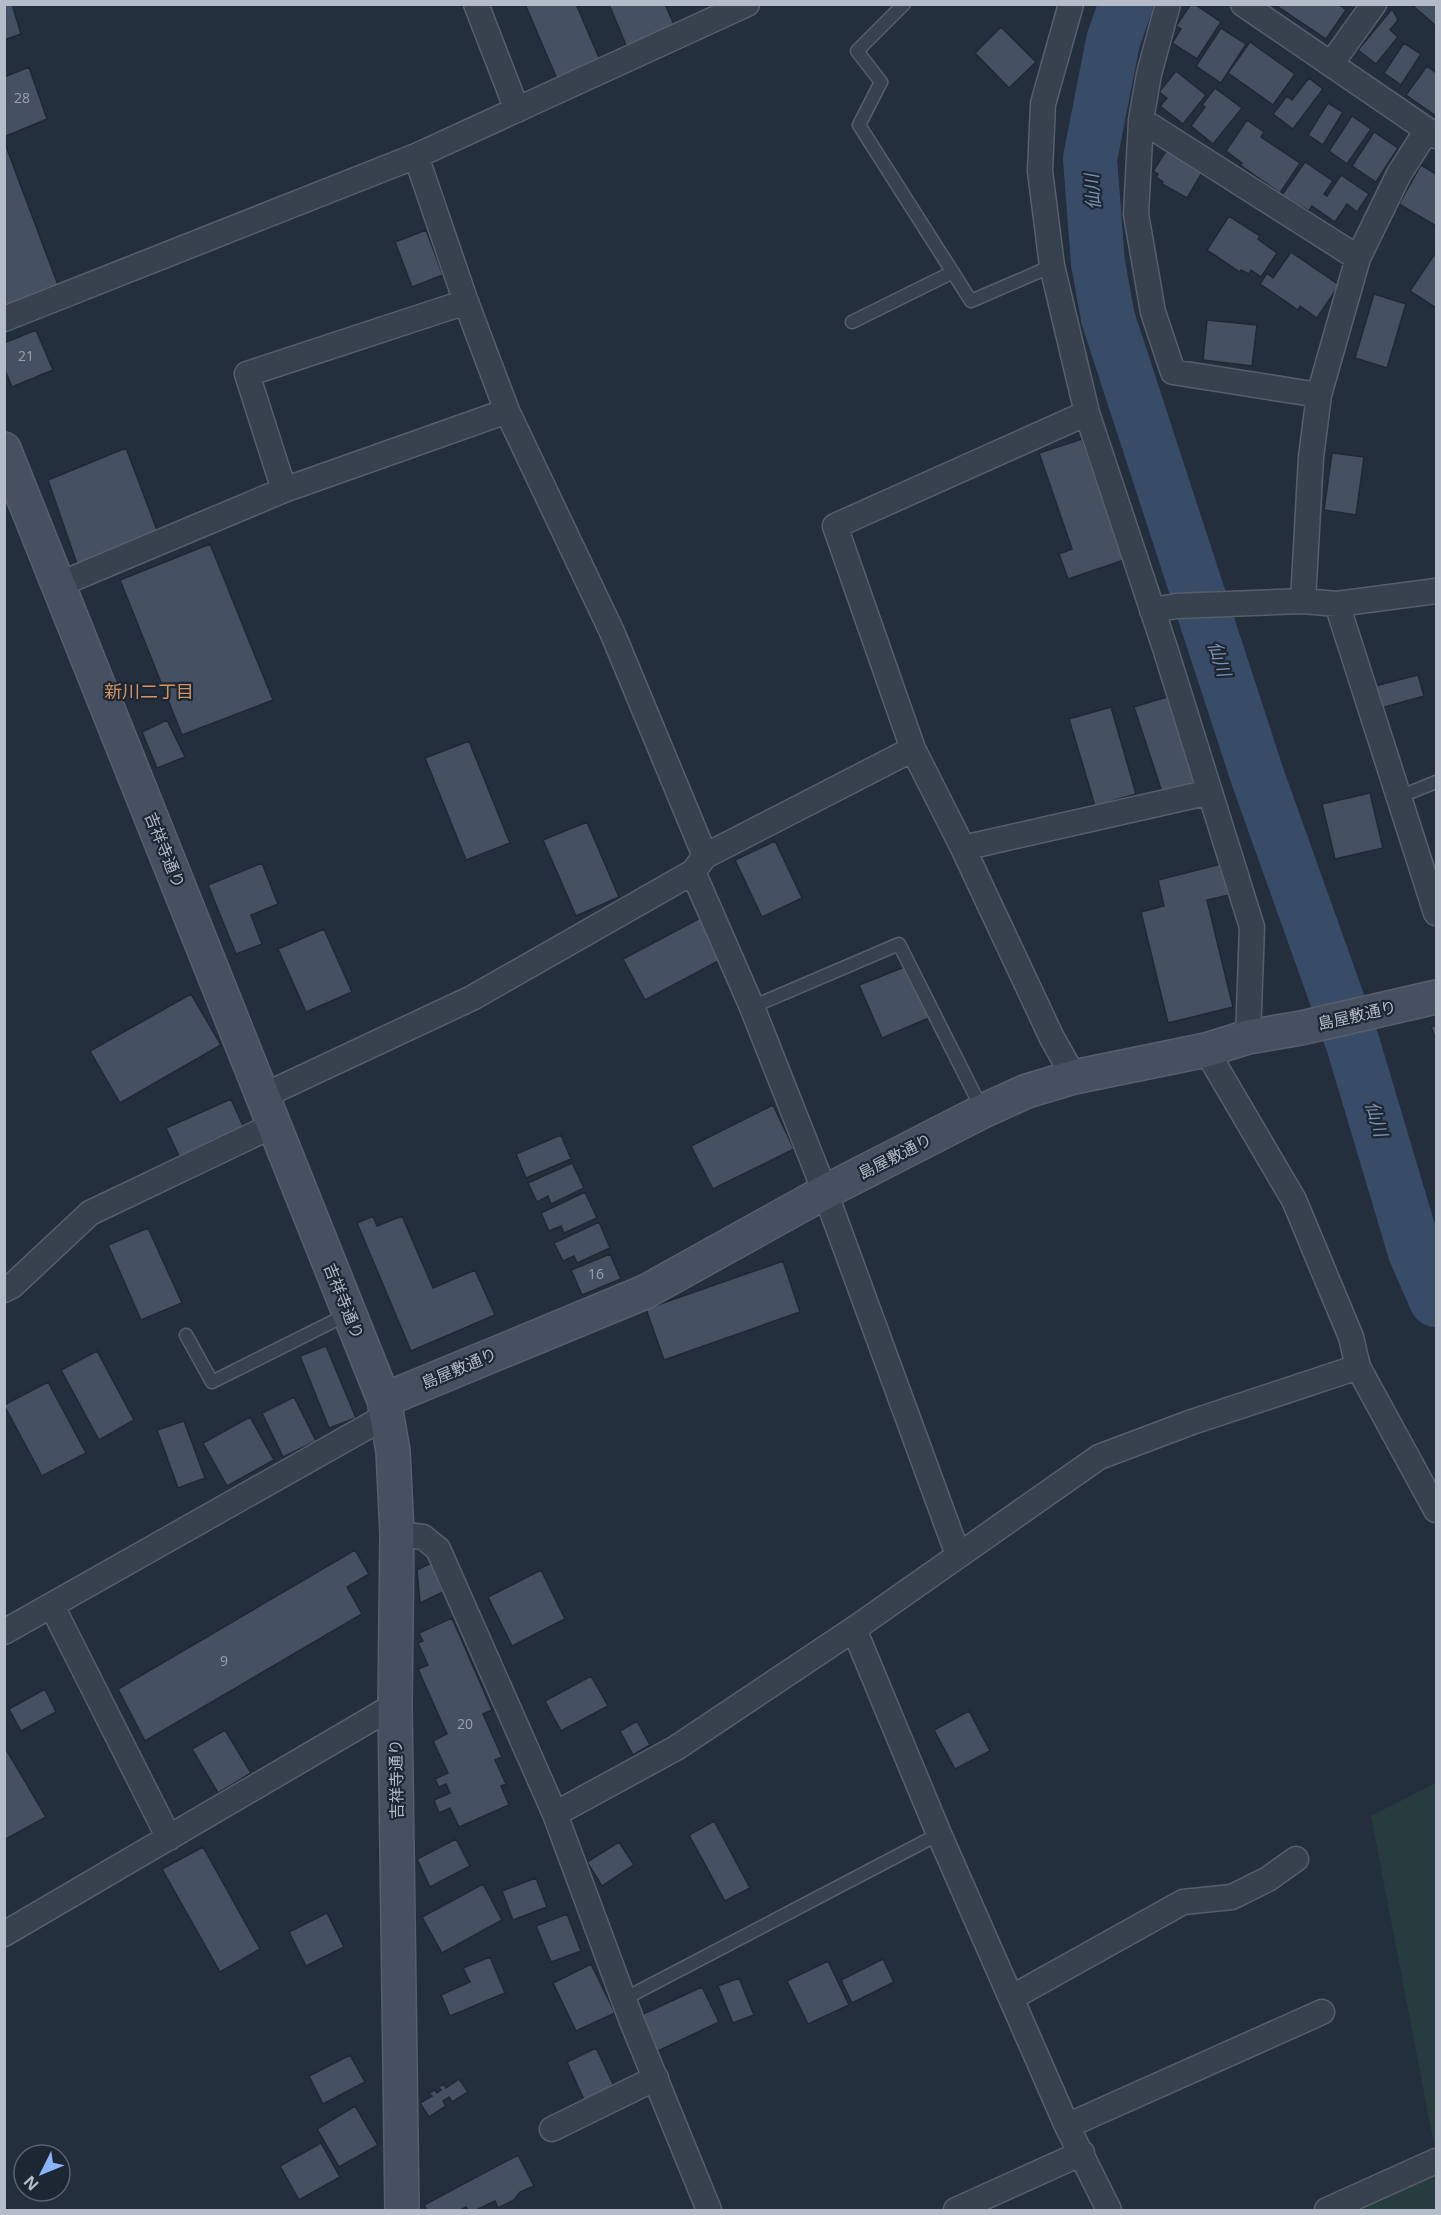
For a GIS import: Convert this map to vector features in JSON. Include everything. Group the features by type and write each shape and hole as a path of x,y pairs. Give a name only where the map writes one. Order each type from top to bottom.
{"main road":[{"name":"吉祥寺通り","path":"4,449 386,1407 394,1468 397,1534 395,1705 402,2211"},
{"name":"島屋敷通り","path":"386,1407 645,1292 825,1192 983,1111 1027,1092 1074,1077 1206,1050 1248,1037 1301,1028 1437,997"}],"street":[{"path":"476,4 517,110"},
{"path":"4,319 416,156 747,4"},
{"path":"1071,4 1043,104 1040,171 1052,266 1087,413 1252,927 1248,1037"},
{"path":"1168,4 1149,74 1141,120 1136,214 1153,312 1173,372 1319,395"},
{"path":"1243,4 1432,133 1399,174 1358,258 1319,395 1311,467 1303,601"},
{"path":"1331,64 1374,4"},
{"path":"1141,120 1358,258"},
{"path":"416,156 466,302 507,411 612,632 752,1007 825,1192 958,1556"},
{"path":"284,490 247,374 466,302"},
{"path":"58,585 284,490 507,411"},
{"path":"1074,1077 1052,1038 963,848 913,749 835,526 1087,413"},
{"path":"1152,610 1177,606 1303,601 1337,604 1437,591"},
{"path":"1337,604 1437,913"},
{"path":"4,1290 12,1286 90,1213 472,998 699,864 913,749"},
{"path":"963,848 1210,792"},
{"path":"1206,1050 1294,1200 1351,1337 1358,1367 1437,1510"},
{"path":"555,1814 676,1748 854,1629 1099,1457 1192,1422 1358,1367"},
{"name":"島屋敷通り","path":"4,1632 52,1606 386,1407"},
{"path":"397,1534 423,1538 438,1549 555,1814 624,1999 709,2211"},
{"path":"52,1606 169,1838"},
{"path":"854,1629 939,1834 1067,2126 1109,2211"},
{"path":"4,1934 395,1705"},
{"path":"1011,1998 1183,1902 1232,1897 1268,1879 1296,1859"},
{"path":"1067,2126 1322,2012"},
{"path":"552,2129 656,2078"},
{"path":"956,2211 1082,2153"},
{"path":"1327,2211 1437,2161"}],"lane":[{"path":"904,4 857,51 880,82 859,125 971,300 1052,266"},
{"path":"852,322 954,272"},
{"path":"1399,797 1437,782"},
{"path":"752,1007 899,944 983,1111"},
{"path":"186,1335 212,1382 349,1314"},
{"path":"624,1999 939,1834"}],"green space":[{"path":"1436,1783 1436,2155 1371,1816"},
{"path":"1436,2161 1436,2210 1327,2210"}],"building":[{"path":"4,4 12,4 21,34 4,40"},
{"path":"525,4 576,4 600,60 557,79"},
{"path":"609,4 665,4 676,29 628,50"},
{"path":"1191,4 1221,22 1197,59 1172,43 1181,29 1176,26"},
{"path":"1274,4 1338,4 1346,10 1326,39"},
{"path":"1411,4 1436,4 1436,26"},
{"path":"1392,9 1398,20 1390,30 1398,37 1376,64 1358,50"},
{"path":"1001,27 1036,62 1009,88 975,53"},
{"path":"1221,28 1246,44 1221,83 1196,66"},
{"path":"1250,42 1295,74 1273,105 1228,73"},
{"path":"1404,43 1421,54 1401,85 1384,73"},
{"path":"1427,66 1436,73 1436,116 1406,95"},
{"path":"29,67 47,119 4,137 4,77"},
{"path":"1176,71 1206,95 1183,124 1160,106 1167,98 1159,92"},
{"path":"1309,78 1323,89 1293,129 1273,114 1287,96 1292,100"},
{"path":"1215,88 1242,108 1213,144 1191,126 1205,107 1202,105"},
{"path":"1328,103 1343,112 1323,145 1308,135"},
{"path":"1352,116 1371,129 1347,164 1329,151"},
{"path":"1247,120 1264,132 1261,137 1300,163 1280,193 1240,165 1242,163 1226,151"},
{"path":"1374,132 1398,148 1376,182 1352,166"},
{"path":"4,141 58,285 4,307"},
{"path":"1168,148 1203,171 1187,198 1162,184 1163,182 1156,177 1158,174 1153,171"},
{"path":"1305,162 1333,181 1324,194 1327,196 1341,175 1369,194 1357,212 1347,204 1335,222 1312,206 1309,211 1282,195"},
{"path":"1421,165 1436,174 1436,226 1399,204"},
{"path":"1229,216 1260,236 1258,239 1277,253 1261,277 1251,270 1249,274 1241,270 1240,272 1207,250"},
{"path":"426,230 443,275 412,287 395,242"},
{"path":"1291,252 1339,285 1317,318 1300,306 1298,310 1260,284 1267,273 1273,278"},
{"path":"1436,252 1436,308 1410,291"},
{"path":"1374,294 1406,304 1387,368 1355,358"},
{"path":"1207,320 1257,325 1252,366 1203,360"},
{"path":"36,330 53,370 12,387 4,368 4,343"},
{"path":"1082,439 1124,560 1068,579 1059,554 1072,549 1039,453"},
{"path":"126,448 157,530 77,564 48,480"},
{"path":"1332,453 1364,457 1356,515 1324,510"},
{"path":"210,544 273,700 182,735 120,580"},
{"path":"1418,675 1424,696 1381,708 1375,686"},
{"path":"1170,696 1198,781 1162,792 1134,707"},
{"path":"1111,707 1136,794 1095,806 1069,719"},
{"path":"167,720 185,757 157,768 142,732"},
{"path":"469,741 510,843 466,860 425,758"},
{"path":"1370,793 1383,848 1335,859 1322,804"},
{"path":"587,822 619,897 576,916 543,840"},
{"path":"775,841 802,898 762,917 735,860"},
{"path":"262,863 278,904 251,915 262,944 236,954 208,885"},
{"path":"1221,864 1229,895 1207,900 1233,1007 1168,1023 1141,912 1164,906 1158,880"},
{"path":"702,917 724,958 645,1000 623,959"},
{"path":"324,929 352,992 306,1012 278,949"},
{"path":"907,966 929,1018 882,1038 859,985"},
{"path":"191,994 221,1045 120,1103 90,1051"},
{"path":"1436,1025 1436,1039 1431,1027"},
{"path":"231,1099 244,1128 180,1158 166,1128"},
{"path":"773,1105 794,1149 713,1189 691,1146"},
{"path":"561,1135 571,1159 526,1178 516,1154"},
{"path":"572,1163 584,1188 551,1204 548,1196 537,1202 528,1183"},
{"path":"585,1192 597,1218 564,1233 561,1226 549,1231 541,1213"},
{"path":"373,1216 377,1226 402,1216 433,1288 475,1270 495,1315 411,1351 357,1223"},
{"path":"599,1222 610,1248 577,1263 574,1256 563,1261 554,1243"},
{"path":"148,1228 182,1303 141,1320 108,1245"},
{"path":"610,1254 621,1279 582,1295 571,1270"},
{"path":"783,1261 800,1312 664,1360 646,1309"},
{"path":"326,1346 356,1418 329,1428 300,1356"},
{"path":"97,1351 134,1420 99,1440 61,1370"},
{"path":"48,1382 86,1453 42,1476 4,1405"},
{"path":"294,1397 316,1441 283,1457 262,1413"},
{"path":"250,1417 274,1460 227,1486 203,1443"},
{"path":"184,1421 205,1478 178,1488 157,1430"},
{"path":"355,1550 369,1574 347,1587 362,1614 145,1741 118,1689"},
{"path":"431,1563 443,1592 420,1603 417,1570"},
{"path":"541,1570 565,1619 512,1646 488,1597"},
{"path":"452,1618 492,1710 483,1714 502,1757 495,1760 506,1784 501,1786 509,1805 459,1827 450,1808 439,1813 434,1800 450,1793 446,1784 439,1787 435,1779 448,1773 433,1741 447,1734 418,1669 428,1665 418,1643 423,1641 419,1633"},
{"path":"591,1676 608,1706 561,1731 545,1701"},
{"path":"45,1689 56,1712 21,1731 9,1709"},
{"path":"969,1711 990,1751 955,1769 934,1730"},
{"path":"637,1721 650,1745 633,1755 620,1731"},
{"path":"225,1730 251,1773 218,1793 192,1749"},
{"path":"4,1746 46,1817 4,1840"},
{"path":"714,1821 750,1888 725,1901 689,1835"},
{"path":"456,1839 470,1866 430,1887 417,1859"},
{"path":"619,1842 634,1865 602,1886 587,1862"},
{"path":"203,1847 260,1949 220,1972 162,1869"},
{"path":"536,1878 547,1907 513,1920 502,1891"},
{"path":"483,1884 502,1920 442,1953 422,1917"},
{"path":"327,1913 344,1947 306,1966 289,1932"},
{"path":"567,1914 581,1951 551,1962 536,1926"},
{"path":"490,1957 505,1993 450,2016 441,1995 470,1982 463,1968"},
{"path":"883,1959 894,1982 852,2003 841,1980"},
{"path":"828,1961 849,2005 808,2024 787,1981"},
{"path":"591,1964 615,2013 576,2031 553,1983"},
{"path":"739,1978 754,2015 733,2023 718,1986"},
{"path":"702,1987 719,2022 658,2051 641,2015"},
{"path":"596,2048 615,2088 585,2102 567,2062"},
{"path":"350,2055 365,2082 323,2104 309,2076"},
{"path":"459,2079 468,2092 452,2102 449,2097 443,2101 446,2106 429,2117 420,2103 432,2096 429,2093 435,2090 437,2093 441,2090 438,2087 444,2084 446,2088"},
{"path":"355,2106 378,2145 339,2167 317,2129"},
{"path":"321,2143 340,2177 299,2200 280,2166"},
{"path":"518,2155 534,2186 520,2192 514,2200 498,2208 495,2201 476,2210 468,2210 466,2207 460,2210 427,2210 424,2205"}],"waterway":[{"name":"仙川","path":"1126,4 1113,41 1090,159 1098,263 1108,318 1258,778 1353,1044 1415,1252 1436,1300"}],"district":[{"name":"新川二丁目","path":"149,692"}]}
